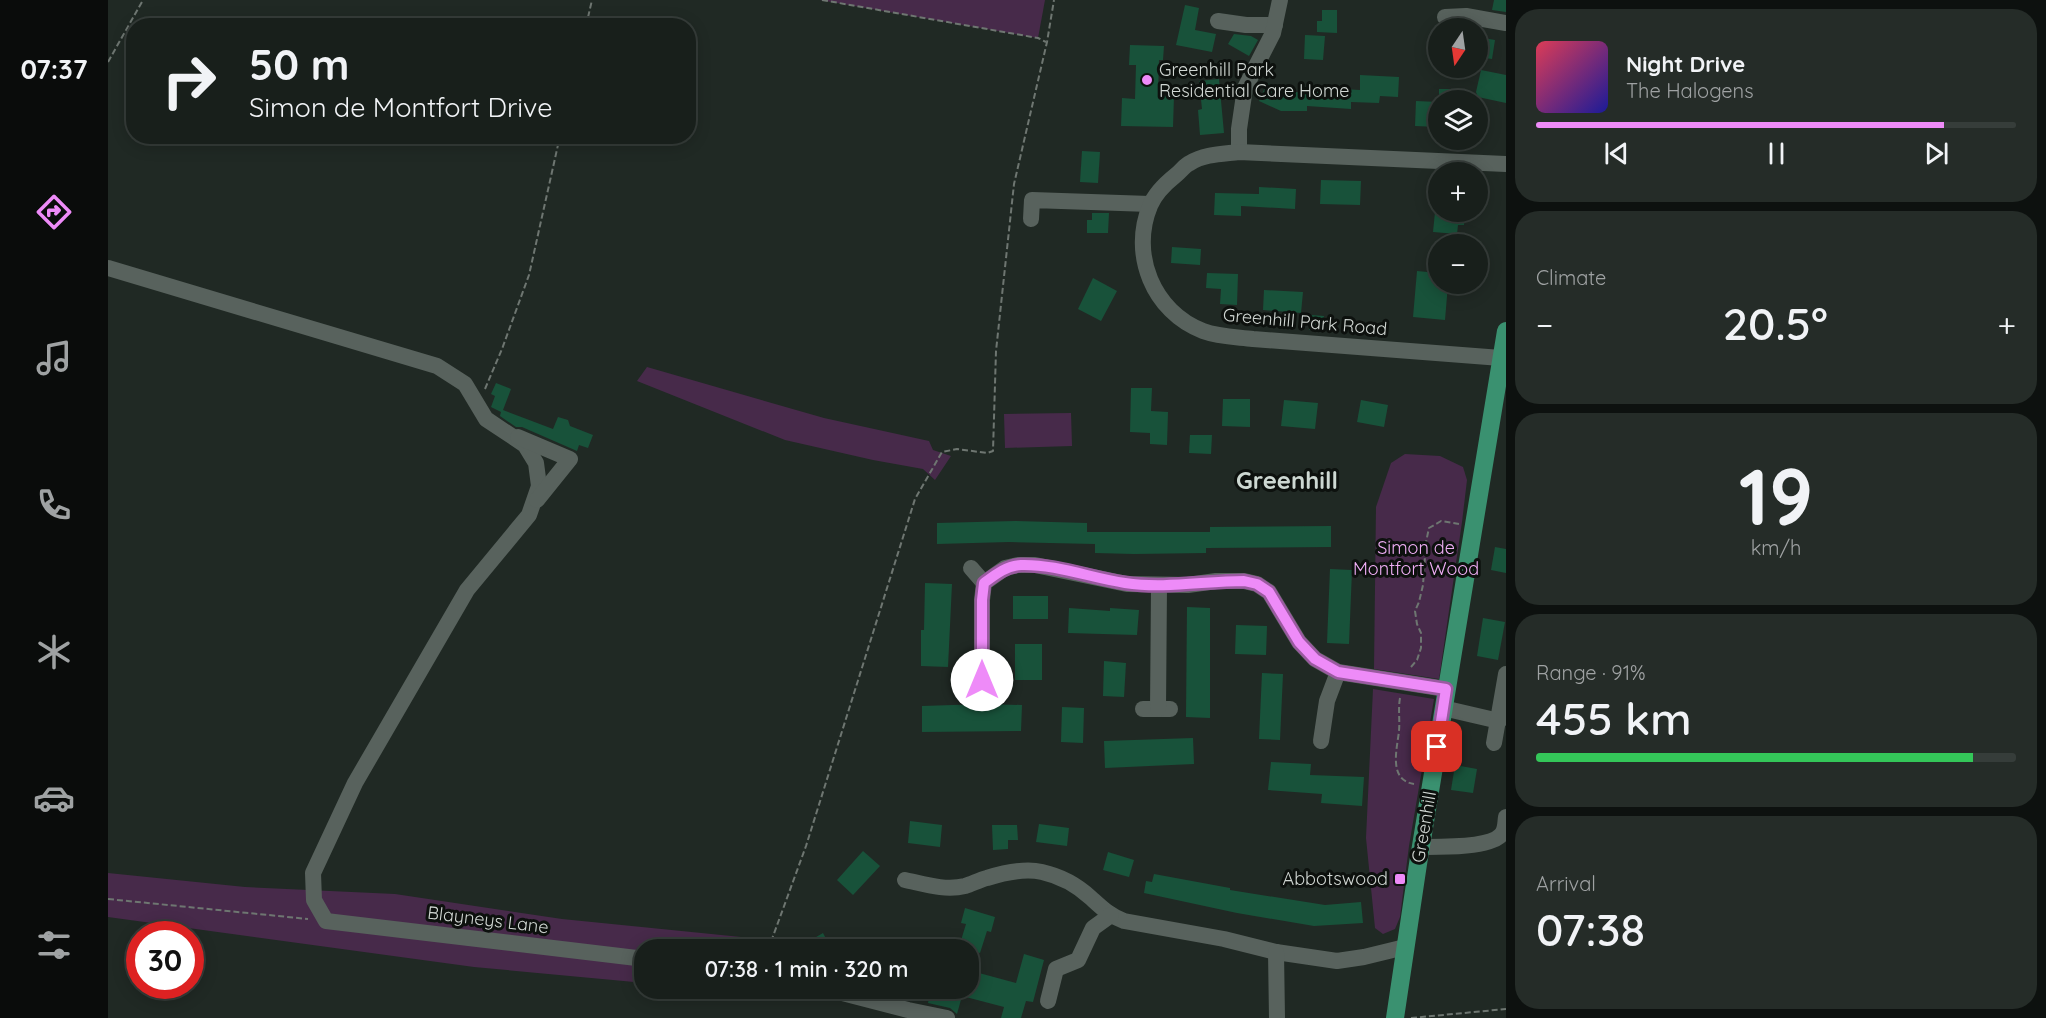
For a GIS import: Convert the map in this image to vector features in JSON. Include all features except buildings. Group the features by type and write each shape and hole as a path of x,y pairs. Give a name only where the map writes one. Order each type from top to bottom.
{"main road":[{"name":"Greenhill","path":"1395,1018 1446,689 1474,527 1499,406 1501,358 1506,331"}],"street":[{"path":"1239,152 1245,88 1252,70 1264,53 1273,33 1280,0"},
{"path":"1445,17 1466,16 1506,23"},
{"path":"1218,21 1246,25 1275,25"},
{"name":"Greenhill Park Road","path":"1501,358 1253,339 1218,335 1202,330 1181,318 1165,305 1147,274 1143,259 1143,244 1150,204 1164,185 1190,163 1214,155 1239,152 1506,164"},
{"path":"1031,219 1032,200 1150,204"},
{"path":"108,268 437,366 465,384 486,419 525,445 536,464 539,486 529,515 467,590 355,783 313,873 314,900 326,921"},
{"path":"500,429 570,459 532,505"},
{"path":"984,583 1005,568 1026,565 1127,584 1188,585 1216,581 1244,581 1257,584 1269,592 1299,642 1315,659 1338,672 1446,689"},
{"path":"971,568 984,583 981,680"},
{"path":"1157,709 1159,585"},
{"path":"1321,741 1327,701 1338,672"},
{"path":"1494,743 1506,674"},
{"path":"1443,708 1499,721"},
{"path":"1421,847 1459,847 1496,839 1504,830 1506,817"},
{"path":"905,880 947,888 964,886 986,878 1015,872 1039,871 1069,882 1111,915 1125,921 1224,939 1276,952 1337,961 1405,947"},
{"path":"1048,1001 1056,969 1078,960 1093,928 1111,915"},
{"name":"Blayneys Lane","path":"326,921 634,957"},
{"path":"1276,952 1277,1018"},
{"path":"866,999 947,1018"}],"path":[{"path":"133,18 143,0"},
{"path":"588,18 592,0"},
{"path":"822,0 1038,38 1047,42"},
{"path":"772,939 806,846 915,499 942,452 957,449 987,453 993,451 996,351 1014,184 1047,42 1054,0"},
{"path":"108,62 126,30"},
{"path":"478,405 502,349 529,275 558,144"},
{"path":"1432,786 1408,783 1401,777 1396,767 1399,701 1408,669 1418,660 1421,648 1421,633 1415,611 1423,585 1426,542 1430,528 1441,521 1474,527"},
{"path":"108,900 326,921"},
{"path":"1406,1018 1506,1009"}],"green space":[{"path":"820,0 1045,0 1038,38"},
{"path":"647,367 824,418 929,441 933,450 951,456 935,480 923,469 785,440 637,381"},
{"path":"1071,413 1072,446 1005,448 1004,414"},
{"name":"Simon de Montfort Wood","path":"1405,454 1440,456 1463,467 1467,480 1439,679 1374,669 1376,507 1391,463"},
{"path":"1373,689 1434,699 1409,846 1400,917 1395,929 1383,934 1375,928 1366,838"},
{"path":"108,873 245,887 395,894 562,919 761,939 634,939 634,982 474,967 204,930 204,921 137,921 108,917"}],"place":[{"name":"Greenhill Park Residential Care Home","path":"1147,80"},
{"name":"Abbotswood","path":"1400,879"}],"district":[{"name":"Greenhill","path":"1287,481"}],"route":[{"path":"982,680 984,583 1005,568 1035,565 1127,584 1188,585 1216,581 1244,581 1257,584 1269,592 1299,642 1315,659 1338,672 1446,689 1437,747"}]}
